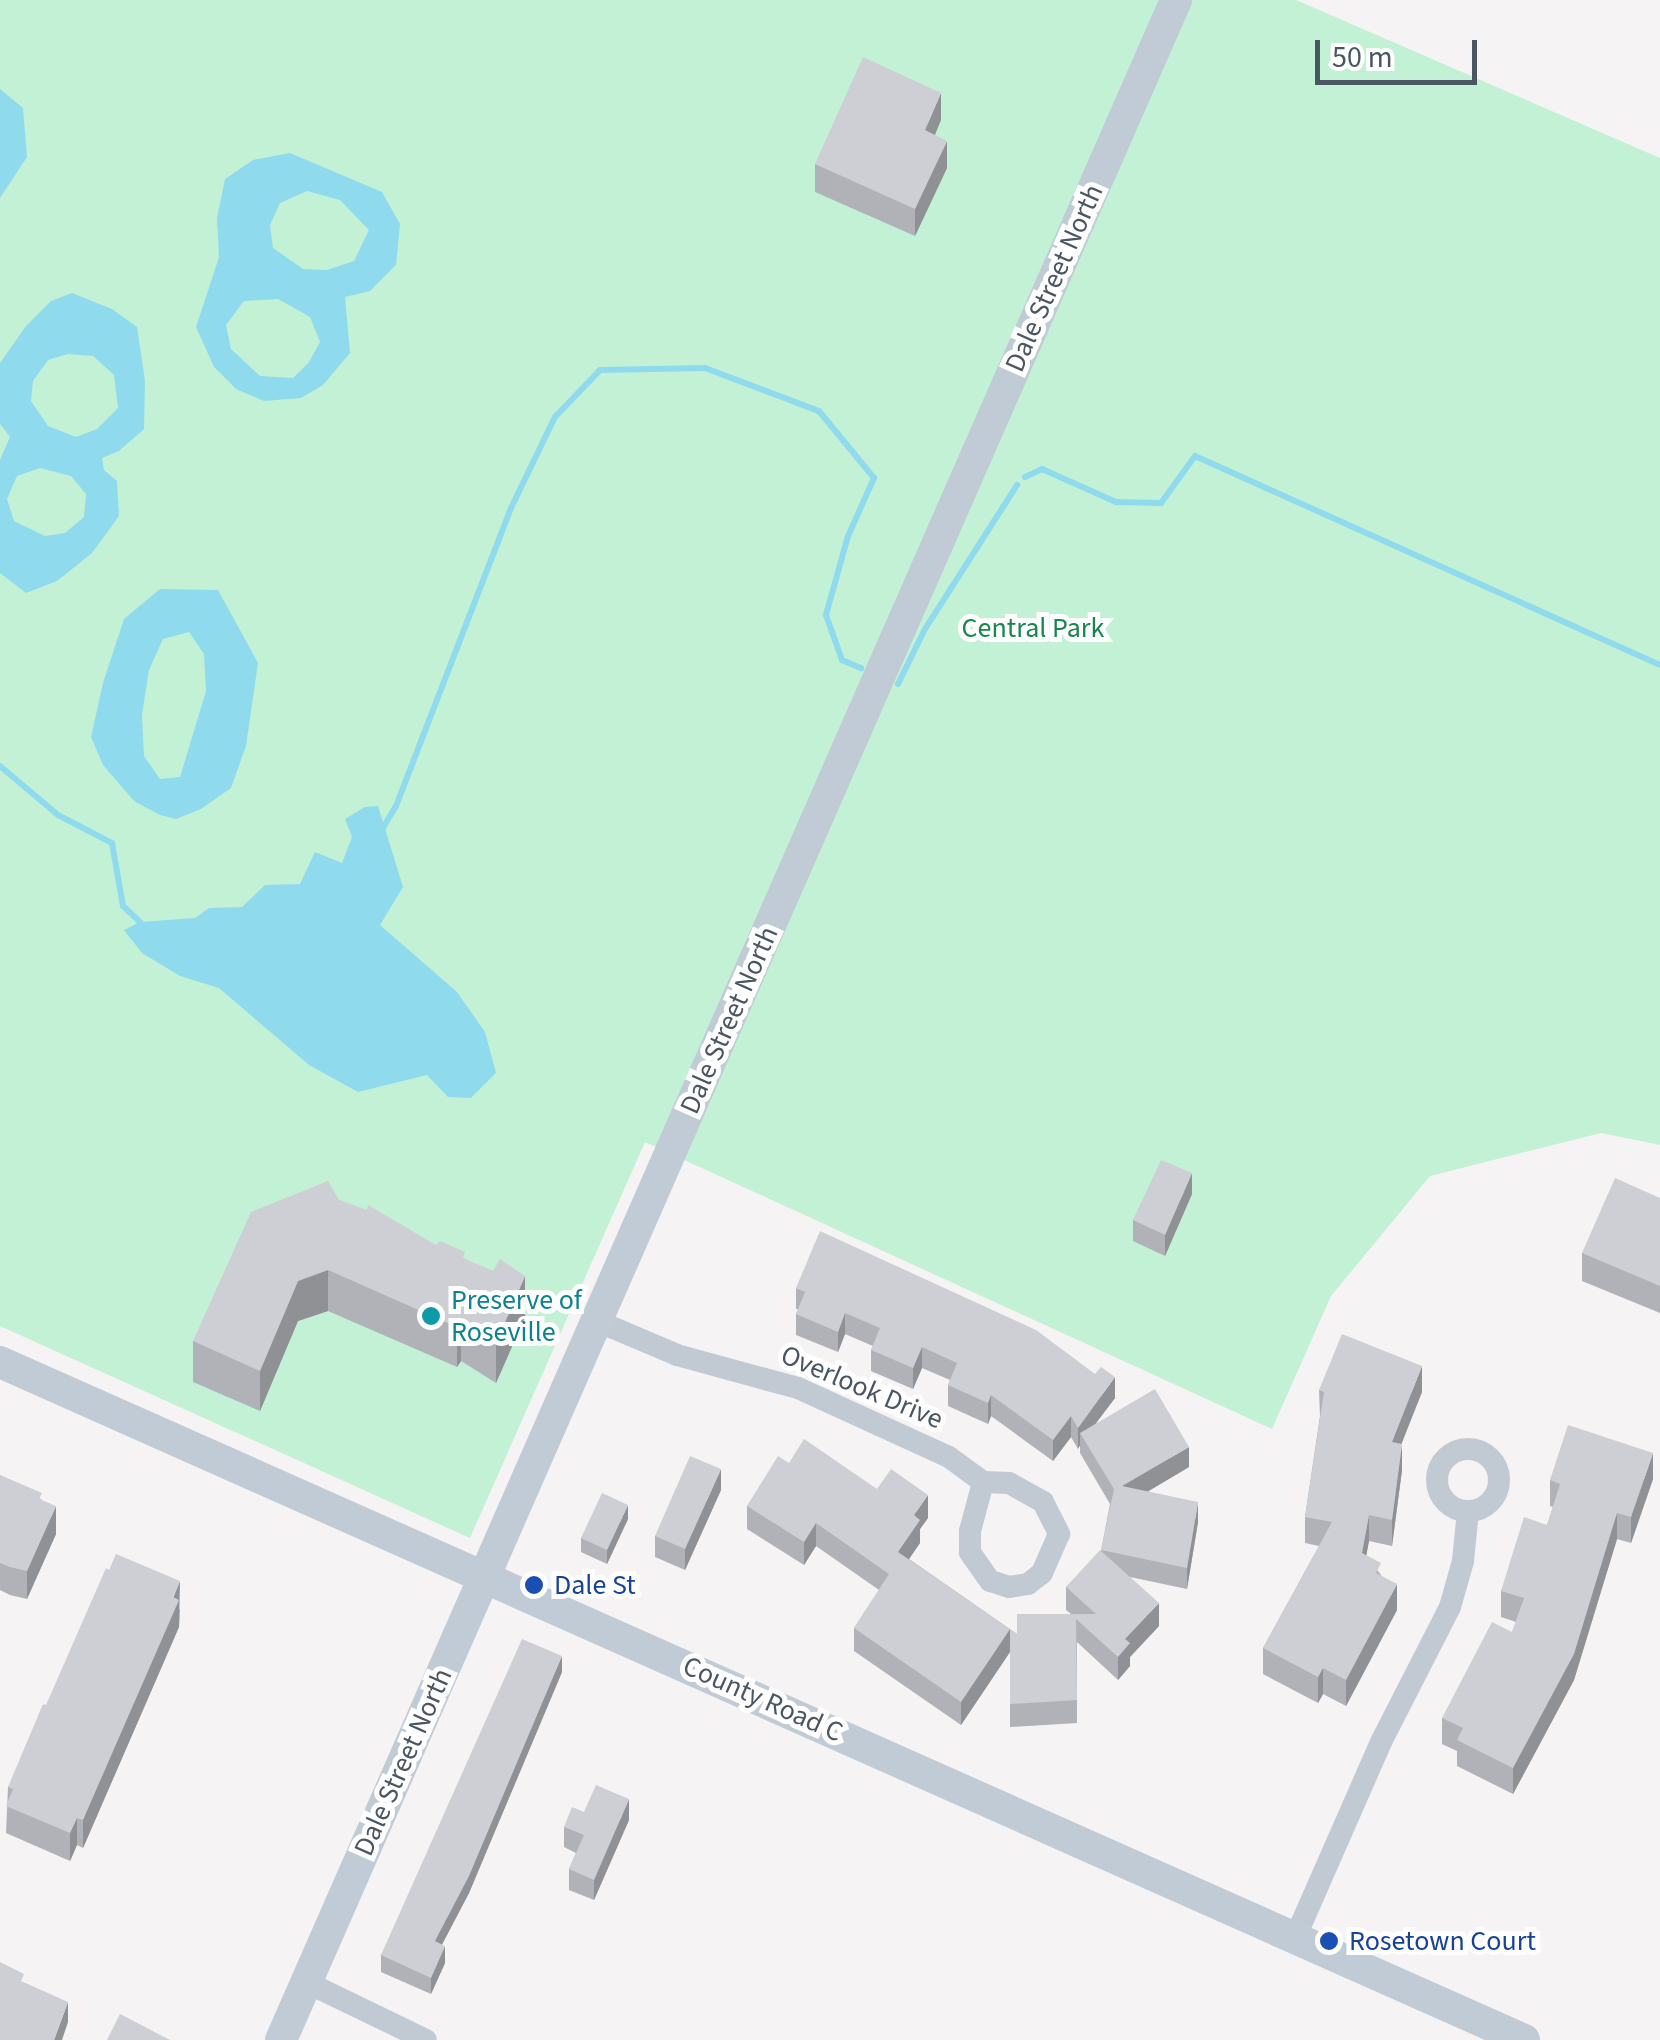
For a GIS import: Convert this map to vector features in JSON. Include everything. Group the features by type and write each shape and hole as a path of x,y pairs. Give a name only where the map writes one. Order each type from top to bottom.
{"main road":[{"name":"Dale Street North","path":"281,2040 1176,0"},
{"name":"County Road C","path":"0,1362 1524,2040"}],"street":[{"name":"Overlook Drive","path":"597,1321 677,1356 798,1388 949,1457 983,1482 1009,1483 1043,1502 1054,1516 1059,1534 1054,1555 1042,1573 1028,1584 990,1582 970,1552 970,1530 983,1482"},
{"path":"1295,1938 1382,1740 1450,1608 1463,1560 1468,1512"},
{"path":"306,1982 426,2040"}],"green space":[{"name":"Central Park","path":"0,0 1296,0 1660,158 1660,1145 1601,1133 1430,1176 1331,1296 1272,1429 645,1142 470,1538 0,1326"}],"water":[{"path":"0,89 23,108 27,157 0,198"},
{"path":"290,153 382,192 400,224 396,265 370,291 345,297 350,353 323,385 301,398 264,401 236,389 214,367 196,327 219,257 217,218 225,179 253,160","holes":["307,191 340,200 369,230 354,261 327,270 303,269 273,248 270,225 280,203","278,299 310,317 320,342 309,362 293,378 260,376 231,349 226,325 244,301"]},
{"path":"72,293 112,309 137,327 145,381 144,429 119,451 102,458 104,470 117,481 119,516 92,553 57,581 26,593 0,573 0,460 10,437 0,424 0,363 26,326 51,301","holes":["68,354 93,356 114,375 118,408 97,429 76,437 48,426 31,401 33,381 48,360","40,468 71,476 86,494 84,517 65,533 45,536 14,521 7,499 17,476"]},
{"path":"160,589 218,590 258,663 246,746 231,788 201,809 176,819 134,801 103,765 91,737 124,619","holes":["189,632 204,654 206,691 180,777 160,779 144,756 142,715 149,670 163,639"]},
{"path":"378,806 403,887 380,925 457,992 485,1032 496,1073 471,1098 448,1097 427,1075 358,1092 309,1065 219,988 180,976 142,953 124,930 140,922 195,918 209,908 242,907 265,885 300,884 315,852 342,863 352,837 345,819 365,807"}],"building":[{"path":"863,57 941,93 925,130 947,141 915,209 815,164"},
{"path":"1161,1160 1192,1173 1165,1235 1133,1220"},
{"path":"1615,1178 1660,1198 1660,1286 1582,1253"},
{"path":"328,1181 339,1200 367,1210 368,1205 436,1245 440,1241 465,1252 463,1258 493,1271 500,1259 525,1276 496,1343 461,1321 457,1327 328,1270 298,1281 260,1371 193,1341 251,1212"},
{"path":"820,1231 1036,1330 1095,1374 1101,1367 1115,1377 1078,1428 1071,1416 1053,1440 991,1395 988,1403 948,1385 957,1363 922,1347 913,1368 871,1350 880,1328 845,1313 838,1332 796,1314 805,1292 796,1288"},
{"path":"1342,1334 1422,1366 1392,1442 1402,1444 1392,1520 1369,1515 1362,1553 1381,1563 1376,1573 1397,1584 1346,1680 1323,1668 1318,1677 1263,1648 1332,1522 1305,1517 1324,1392 1319,1390"},
{"path":"1155,1389 1189,1447 1122,1486 1198,1502 1187,1568 1101,1550 1114,1489 1080,1433"},
{"path":"1568,1425 1653,1453 1631,1517 1617,1513 1574,1654 1513,1768 1457,1740 1463,1728 1442,1718 1492,1622 1512,1632 1524,1598 1501,1591 1524,1517 1547,1525 1560,1484 1550,1480"},
{"path":"804,1439 877,1489 891,1469 928,1495 914,1515 920,1520 898,1552 1010,1629 961,1702 854,1628 889,1574 816,1523 804,1542 747,1506 778,1456 789,1463"},
{"path":"690,1456 721,1469 685,1549 655,1536"},
{"path":"0,1475 42,1493 39,1499 56,1506 27,1571 0,1563"},
{"path":"602,1493 628,1505 607,1550 581,1538"},
{"path":"1100,1550 1159,1603 1125,1639 1130,1643 1118,1657 1076,1619 1077,1700 1010,1704 1010,1629 1017,1634 1017,1614 1096,1614 1066,1587"},
{"path":"116,1554 180,1581 173,1597 179,1600 83,1820 77,1818 70,1833 6,1806 13,1789 8,1787 106,1568 109,1570"},
{"path":"522,1639 562,1656 469,1876 435,1941 445,1946 431,1978 381,1955"},
{"path":"596,1785 629,1799 594,1880 569,1869 584,1835 564,1827 572,1807 584,1812"},
{"path":"0,1962 24,1974 21,1981 68,2002 54,2040 0,2040"},
{"path":"120,2014 170,2040 107,2040"}],"waterway":[{"path":"381,831 396,806 511,508 555,417 600,370 705,368 819,411 874,478 848,536 826,615 842,660 861,668"},
{"path":"1025,477 1042,469 1116,502 1161,503 1195,456 1660,665"},
{"path":"898,684 925,629 1017,485"},
{"path":"0,766 58,815 112,843 123,906 140,922"}],"place":[{"name":"Preserve of Roseville","path":"431,1316"},
{"name":"Dale St","path":"534,1585"},
{"name":"Rosetown Court","path":"1329,1941"}]}
